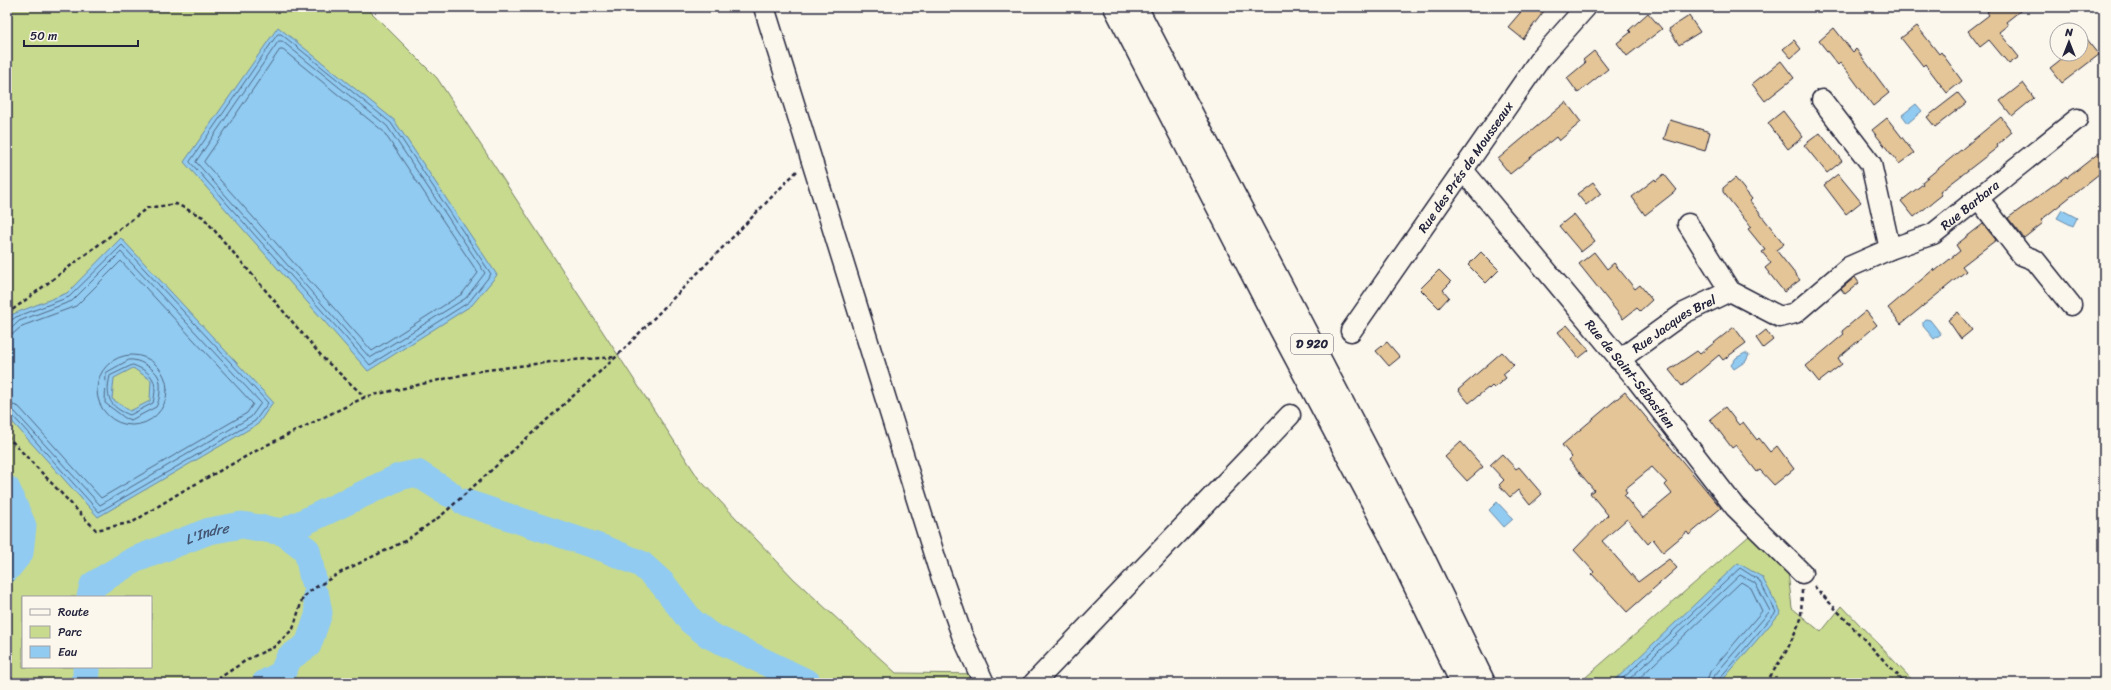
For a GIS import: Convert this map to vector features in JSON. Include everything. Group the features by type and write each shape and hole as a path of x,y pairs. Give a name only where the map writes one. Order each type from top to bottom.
{"highway":[{"name":"D 920","path":"1115,7 1276,320 1399,553 1462,683"},
{"name":"D 920","path":"1136,7 1421,553 1484,683"}],"street":[{"path":"764,7 809,158 938,567 962,635 984,683"},
{"name":"Rue des Prés de Mousseaux","path":"1351,331 1540,59 1586,7"},
{"path":"1822,100 1871,164 1890,249"},
{"name":"Rue Barbara","path":"1849,267 1890,249 1933,234 2077,120"},
{"name":"Rue de Saint-Sébastien","path":"1462,170 1619,360 1735,507 1802,573"},
{"path":"1978,198 2022,255 2035,260 2071,305"},
{"name":"Rue Jacques Brel","path":"1688,224 1730,291 1780,317 1794,312 1849,267"},
{"name":"Rue Jacques Brel","path":"1619,360 1684,312 1730,291"},
{"path":"1034,683 1290,414"}],"path":[{"path":"212,683 248,659 274,647 293,629 304,597 313,589 343,571 405,541 442,515 616,357 809,158"},
{"path":"7,314 147,208 176,204 203,217 324,359 365,397"},
{"path":"7,436 96,530 133,522 181,492 265,446 365,397 479,371 559,361 616,357"},
{"path":"1766,683 1787,650 1801,619 1802,573"},
{"path":"1802,573 1905,683"}],"green space":[{"path":"7,7 366,7 437,78 699,479 794,579 896,673 988,674 993,683 7,683"},
{"path":"1749,536 1774,553 1788,572 1792,608 1821,632 1842,606 1915,683 1579,683"}],"water":[{"path":"278,27 394,120 497,275 472,305 368,371 184,162"},
{"path":"1916,104 1922,111 1908,123 1902,115"},
{"path":"2062,210 2077,218 2073,226 2057,218"},
{"path":"121,238 273,402 258,424 98,517 7,416 7,320 13,314 67,293","holes":["133,368 151,380 150,401 130,411 112,399 114,378"]},
{"path":"1926,319 1930,320 1941,334 1934,339 1923,326 1923,322"},
{"path":"1745,353 1749,355 1746,361 1734,369 1731,365 1736,358"},
{"path":"1497,502 1513,519 1504,527 1489,510"},
{"path":"1738,563 1762,577 1781,612 1720,683 1612,683"}],"building":[{"path":"1525,7 1547,7 1523,39 1508,27"},
{"path":"1993,7 2025,7 2006,22 2008,25 1999,32 2019,57 2009,64 1989,40 1980,47 1968,31 1989,15 1987,12"},
{"path":"1648,13 1662,29 1627,56 1617,43 1631,32 1629,30"},
{"path":"1689,16 1700,32 1679,45 1669,29"},
{"path":"1917,26 1939,54 1941,52 1962,81 1947,93 1925,64 1923,66 1901,38"},
{"path":"1834,28 1853,52 1856,49 1889,93 1873,106 1847,71 1840,63 1838,65 1819,41"},
{"path":"1794,40 1801,49 1791,58 1783,49"},
{"path":"2089,43 2098,54 2100,54 2062,83 2050,68 2058,62 2089,62"},
{"path":"1594,51 1608,69 1578,93 1567,78 1585,63 1583,60"},
{"path":"1781,61 1794,78 1765,101 1752,84"},
{"path":"2023,83 2034,98 2012,116 2000,101"},
{"path":"1958,93 1966,103 1935,127 1927,117"},
{"path":"1566,102 1581,122 1559,141 1556,137 1510,174 1498,159"},
{"path":"1783,111 1803,137 1788,149 1768,123"},
{"path":"2001,117 2012,132 1997,145 1998,147 1940,192 1942,195 1914,217 1901,201"},
{"path":"1887,118 1914,153 1899,164 1872,130"},
{"path":"1670,120 1710,132 1705,151 1664,139"},
{"path":"1820,133 1842,161 1827,173 1804,145"},
{"path":"2104,149 2104,170 2041,220 2043,223 2024,238 2008,218 2066,176 2067,178"},
{"path":"1664,174 1677,190 1645,215 1632,197"},
{"path":"1838,174 1861,202 1846,214 1824,185"},
{"path":"1735,178 1752,199 1750,201 1784,244 1776,250 1800,280 1784,292 1765,268 1771,263 1762,252 1765,250 1748,229 1751,227 1723,192 1723,188"},
{"path":"1593,182 1601,193 1586,205 1577,194"},
{"path":"1574,214 1595,241 1581,252 1559,226"},
{"path":"1983,224 1996,240 1962,266 1966,271 1901,324 1888,308 1934,269 1935,271 1960,251 1956,245"},
{"path":"1481,252 1499,270 1486,283 1468,265"},
{"path":"1594,252 1607,269 1614,263 1635,289 1640,285 1652,300 1640,311 1637,308 1623,319 1579,264"},
{"path":"1439,270 1451,282 1443,290 1449,297 1439,308 1420,289"},
{"path":"1855,277 1859,283 1845,294 1841,289"},
{"path":"1866,311 1877,325 1838,358 1842,364 1819,382 1806,366 1844,334 1842,331"},
{"path":"1958,312 1972,330 1961,339 1948,320"},
{"path":"1567,325 1589,350 1579,358 1558,332"},
{"path":"1734,327 1746,343 1723,360 1719,355 1682,386 1669,370 1697,351 1700,354"},
{"path":"1766,330 1773,340 1763,348 1756,338"},
{"path":"1387,342 1400,357 1389,366 1376,351"},
{"path":"1502,352 1514,365 1503,374 1506,378 1494,388 1492,386 1489,389 1488,388 1469,403 1458,390"},
{"path":"1625,392 1721,508 1689,535 1687,532 1663,552 1653,539 1648,544 1627,519 1602,541 1638,582 1669,559 1677,568 1627,612 1592,574 1594,572 1574,550 1608,515 1590,493 1594,490 1569,460 1572,457 1562,445","holes":["1652,467 1667,483 1665,485 1672,494 1643,518 1624,496 1627,493 1625,489"]},
{"path":"1725,407 1739,425 1743,422 1757,440 1759,438 1770,452 1777,446 1794,469 1774,485 1760,470 1757,472 1736,445 1732,448 1710,419"},
{"path":"1461,442 1483,467 1467,481 1445,457"},
{"path":"1502,454 1516,469 1519,467 1542,494 1530,505 1518,490 1510,497 1499,485 1504,480 1490,465"}],"waterway":[{"path":"283,532 399,477 417,473 450,494"},
{"name":"L'Indre","path":"7,489 23,526 20,553 7,569"},
{"path":"464,502 605,549 641,564 662,583 691,621 709,635 808,683"},
{"name":"L'Indre","path":"90,596 93,585 134,560 209,531 242,525 283,532 307,550 313,579"},
{"name":"L'Indre","path":"265,683 282,674 289,658 308,645 319,613 316,596"},
{"name":"L'Indre","path":"83,683 86,681 86,668"}]}
